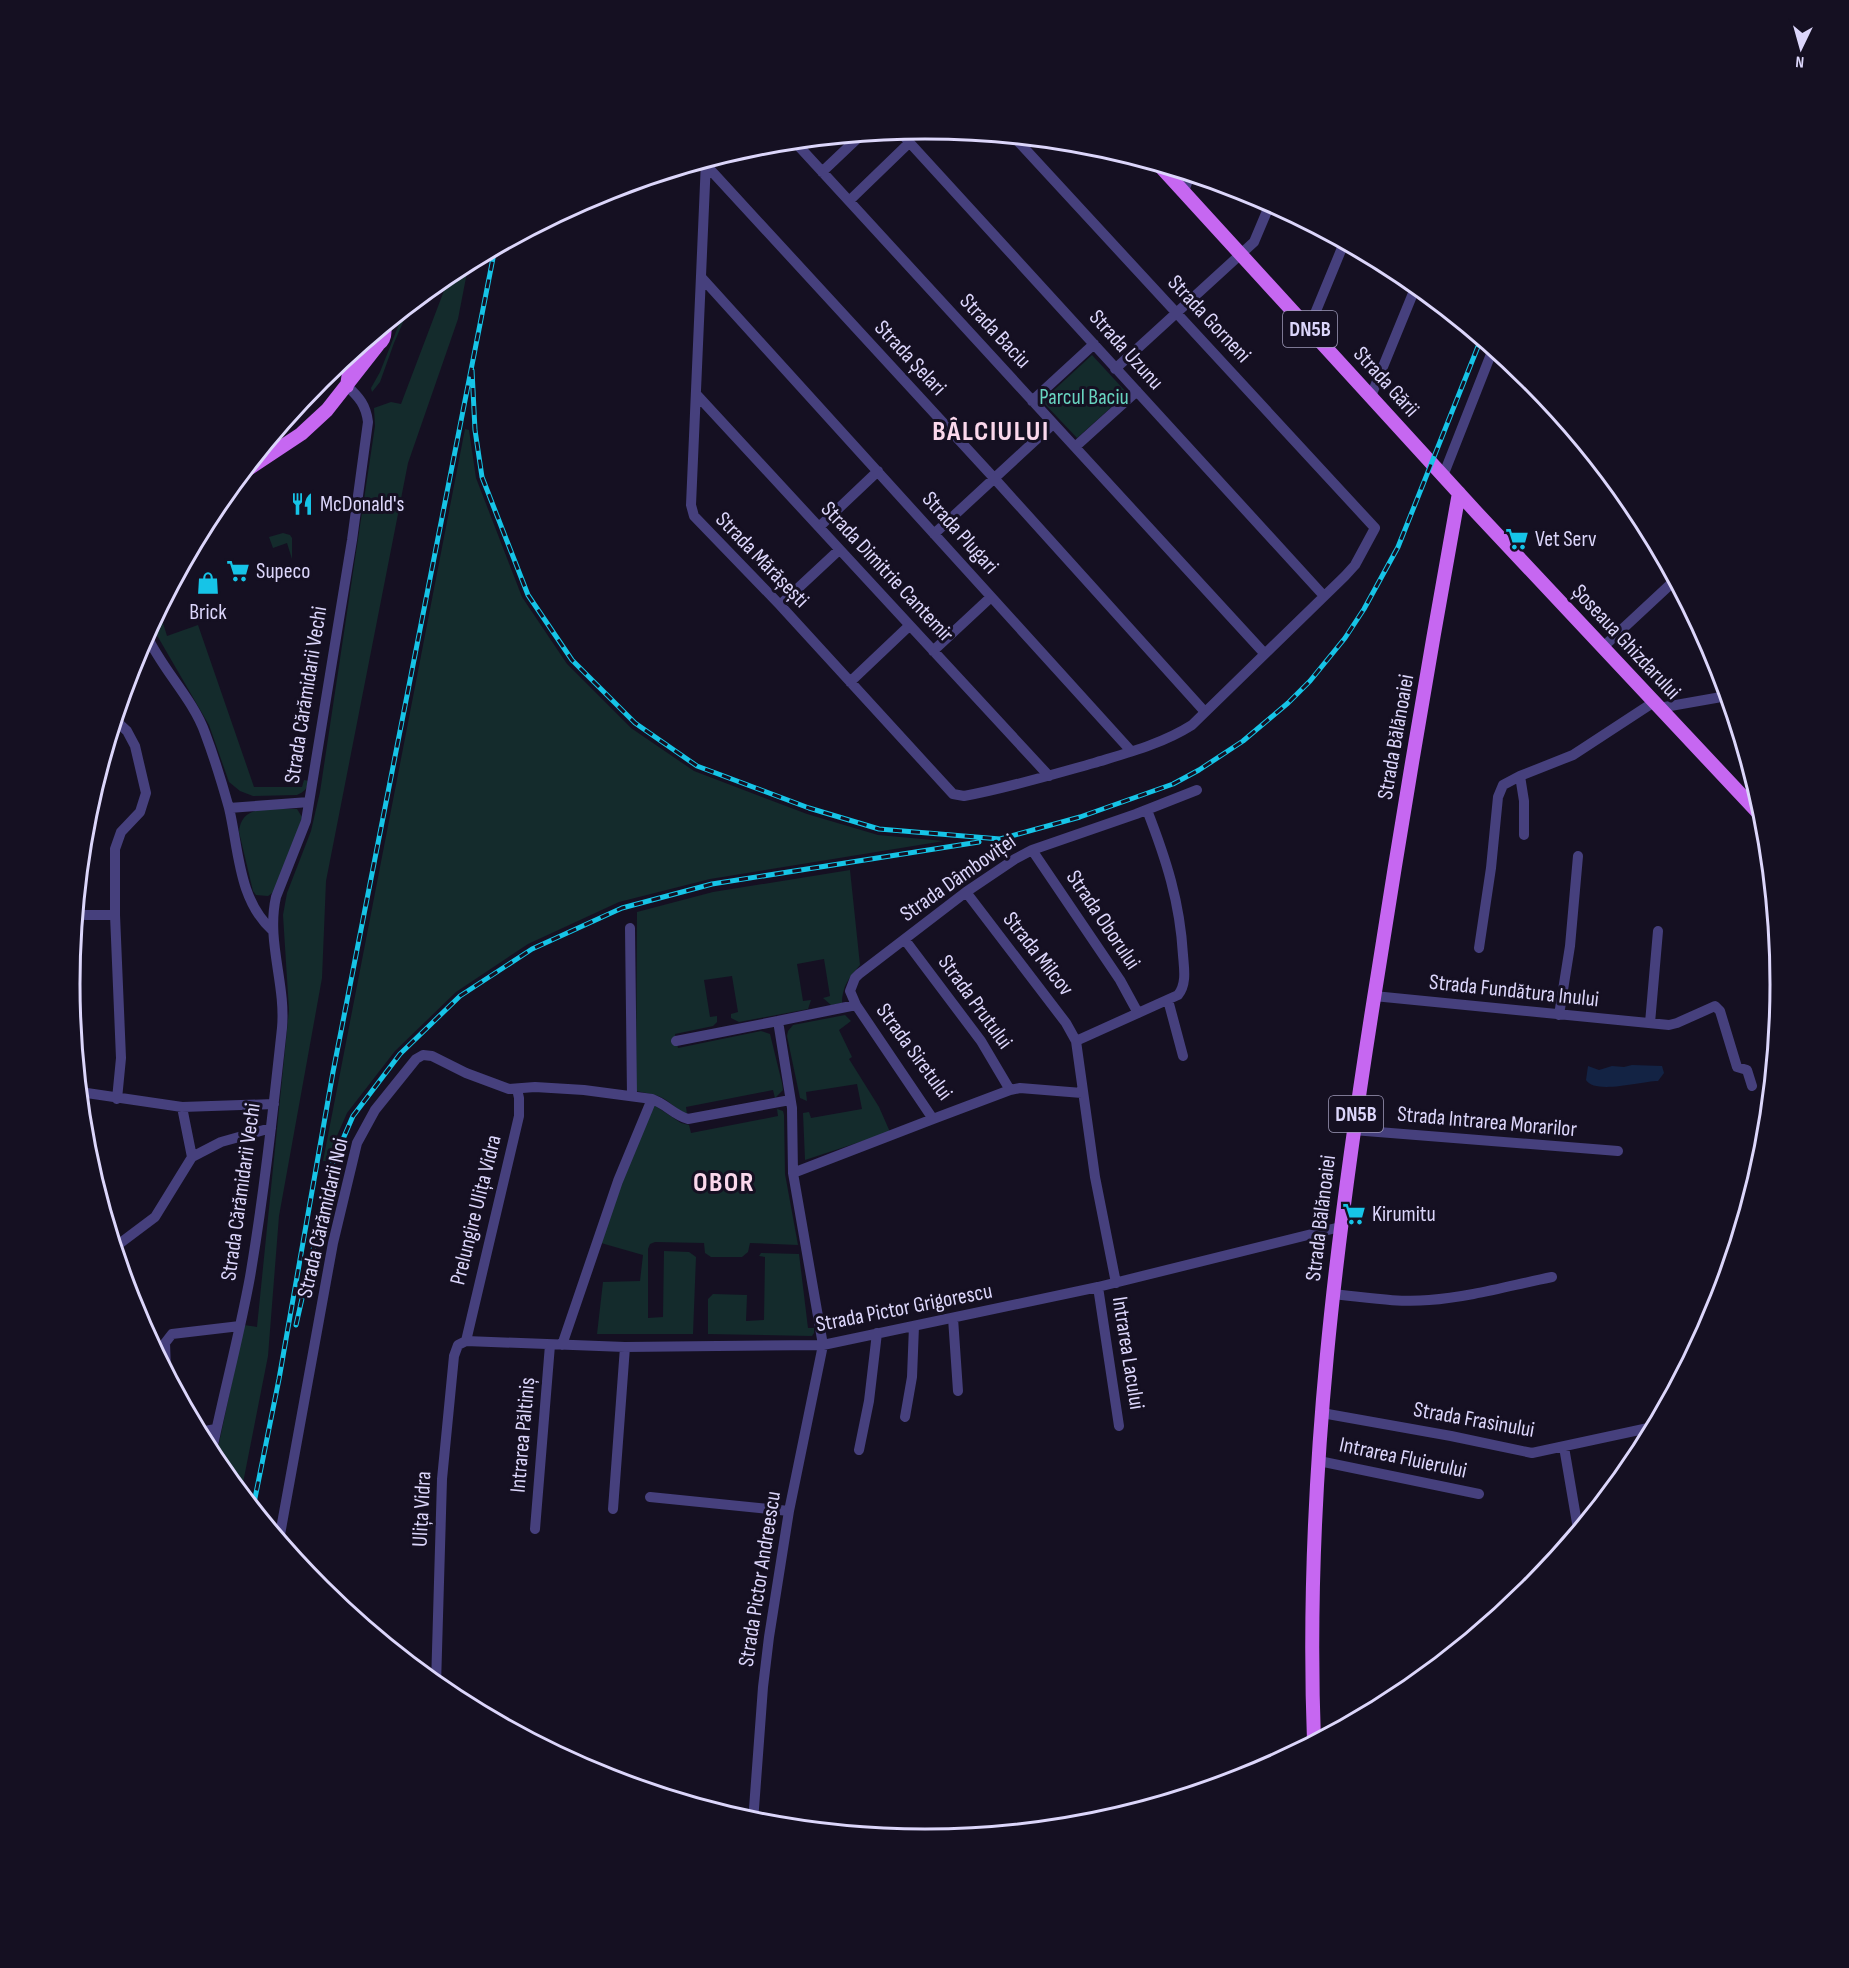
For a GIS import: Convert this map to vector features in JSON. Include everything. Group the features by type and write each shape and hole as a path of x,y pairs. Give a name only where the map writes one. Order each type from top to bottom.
{"main road":[{"name":"Strada Gării","path":"1170,176 1459,493"},
{"path":"264,458 301,434 327,410 384,335"},
{"path":"368,348 378,345"},
{"path":"347,386 350,364"},
{"name":"Șoseaua Ghizdarului","path":"1459,493 1750,804"},
{"name":"Strada Bălănoaiei","path":"1314,1734 1313,1616 1319,1461 1332,1294 1353,1130 1374,996 1459,493"}],"street":[{"name":"Strada Uzunu","path":"906,140 1324,596"},
{"path":"822,172 853,142"},
{"path":"849,201 909,143"},
{"name":"Strada Gorneni","path":"1021,145 1376,528 1355,565 1324,596"},
{"name":"Strada Baciu","path":"801,148 1264,653"},
{"name":"Strada Șelari","path":"710,167 1205,712"},
{"name":"Strada Mărășești","path":"706,168 691,505 694,516 780,605 953,794 971,795 1049,776"},
{"path":"1184,191 1188,181"},
{"path":"1115,369 1254,242 1267,212"},
{"path":"1309,328 1341,249"},
{"name":"Strada Plugari","path":"702,278 1131,752"},
{"path":"1371,396 1412,295"},
{"path":"1032,401 1094,344"},
{"path":"1443,476 1490,356"},
{"name":"Strada Cărămidarii Vechi","path":"214,1440 250,1278 274,1104 283,1008 273,931 273,910 276,897 302,834 309,802 368,422 363,404 347,386"},
{"path":"1076,447 1137,391"},
{"name":"Strada Dimitrie Cantemir","path":"696,394 1049,776"},
{"path":"934,534 1053,424"},
{"path":"819,527 878,471"},
{"path":"780,605 838,550"},
{"path":"1602,648 1669,586"},
{"path":"1049,776 1131,752 1178,734 1192,725 1324,596"},
{"path":"933,651 991,597"},
{"path":"850,682 909,626"},
{"name":"Strada Cărămidarii Vechi","path":"151,646 202,724 229,808 237,854 247,892 260,917 273,931"},
{"path":"1479,948 1491,868 1498,797 1503,785 1573,755 1657,705 1719,697"},
{"path":"117,1099 122,1058 115,915 116,843 121,832 140,812 146,793 135,746 127,731 120,725"},
{"path":"1520,776 1524,801 1524,835"},
{"name":"Strada Dâmboviței","path":"856,1005 850,991 855,978 1002,867 1032,850 1197,790"},
{"name":"Strada Cărămidarii Vechi","path":"229,808 309,802"},
{"path":"1116,1283 1095,1177 1076,1041 1178,995 1184,985 1182,941 1173,883 1147,810"},
{"name":"Strada Oborului","path":"1032,850 1120,980 1138,1013"},
{"path":"1559,1015 1570,946 1578,856"},
{"name":"Strada Milcov","path":"966,892 1066,1023 1076,1041"},
{"path":"83,915 115,915"},
{"path":"630,928 632,1095"},
{"path":"1650,1023 1658,931"},
{"name":"Strada Prutului","path":"905,940 981,1041 1010,1090"},
{"name":"Strada Fundătura Inului","path":"1374,996 1669,1025 1712,1006 1717,1007 1737,1067 1747,1070 1752,1086"},
{"path":"1168,999 1183,1056"},
{"path":"676,1041 856,1005"},
{"name":"Strada Siretului","path":"856,1005 933,1119 1020,1088 1082,1093"},
{"path":"778,1021 790,1100 793,1173 823,1345"},
{"name":"Strada Cărămidarii Noi","path":"281,1531 333,1243 357,1143 375,1110 416,1059 423,1055 432,1056 466,1073 509,1089 545,1088 632,1095 652,1099 662,1102 680,1117 688,1119 790,1100"},
{"name":"Prelungire Ulița Vidra","path":"466,1341 519,1116 517,1089"},
{"path":"87,1093 182,1107 274,1104"},
{"path":"562,1346 618,1181 652,1099"},
{"path":"182,1107 192,1157"},
{"path":"793,1173 933,1119"},
{"path":"120,1243 155,1217 192,1157 221,1142 271,1128"},
{"name":"Strada Intrarea Morarilor","path":"1353,1130 1618,1152"},
{"name":"Strada Pictor Grigorescu","path":"466,1341 625,1347 823,1345 1116,1283 1340,1227"},
{"path":"1332,1294 1409,1301 1430,1300 1552,1277"},
{"name":"Intrarea Lacului","path":"1098,1287 1119,1426"},
{"path":"953,1318 958,1391"},
{"path":"165,1354 165,1343 172,1334 240,1326"},
{"path":"905,1417 912,1377 914,1326"},
{"path":"859,1450 869,1401 877,1333"},
{"name":"Ulița Vidra","path":"436,1673 445,1443 454,1356 458,1345 466,1341"},
{"name":"Intrarea Păltiniș","path":"534,1529 550,1345"},
{"name":"Strada Pictor Andreescu","path":"754,1812 763,1687 789,1511 823,1345"},
{"path":"613,1509 625,1347"},
{"name":"Strada Frasinului","path":"1322,1413 1451,1436 1528,1453 1642,1430"},
{"path":"208,1430 216,1429"},
{"path":"1564,1447 1577,1521"},
{"name":"Intrarea Fluierului","path":"1319,1461 1479,1494"},
{"path":"650,1497 789,1511"}],"green space":[{"path":"467,274 458,319 408,463 326,881 322,978 279,1216 268,1356 243,1483 218,1447 244,1325 257,1327 289,1010 283,915 287,893 311,831 320,792 375,426 374,408 391,402 401,404 445,288"},
{"path":"405,318 380,382 372,392 371,388 380,372 400,322"},
{"name":"Parcul Baciu","path":"1092,355 1127,393 1077,438 1042,401"},
{"path":"465,429 469,430 476,478 522,597 567,664 631,728 694,771 807,814 878,835 944,841 710,879 619,902 528,944 456,992 395,1051 347,1113 326,1161 323,1161"},
{"path":"283,533 292,538 292,559 287,543 273,548 269,537"},
{"path":"162,621 167,636 198,625 254,787 302,787 304,780 309,781 306,788 297,795 253,796 240,791 229,782 209,725 156,634"},
{"path":"297,809 302,817 275,891 268,896 256,895 253,891 239,832 241,823 251,812 258,810"},
{"path":"850,870 860,965 847,983 842,1003 831,1005 823,998 830,996 824,959 797,964 803,1001 811,1000 808,1009 739,1022 731,1018 731,1014 738,1012 732,976 704,980 710,1017 717,1016 717,1022 713,1026 675,1034 678,1048 761,1031 770,1034 783,1090 775,1098 773,1090 686,1107 687,1114 663,1098 636,1091 637,912 713,892"},
{"path":"845,1015 851,1021 839,1030 852,1057 849,1059 879,1107 890,1132 805,1160 803,1113 809,1112 811,1118 862,1109 857,1084 806,1092 807,1101 800,1098 787,1036 788,1031 793,1025"},
{"path":"654,1105 681,1123 689,1125 691,1133 778,1116 777,1109 783,1111 785,1174 798,1245 750,1243 748,1252 742,1257 711,1257 705,1253 704,1243 655,1242 650,1244 648,1249 648,1318 663,1317 664,1251 689,1252 696,1257 693,1334 597,1334 603,1282 640,1281 643,1255 601,1243 622,1181"},
{"path":"761,1253 799,1254 808,1328 814,1328 812,1336 708,1334 708,1299 713,1294 747,1295 746,1321 764,1320 765,1257 759,1256"}],"water":[{"path":"1588,1066 1599,1070 1612,1066 1662,1066 1664,1073 1658,1081 1608,1087 1591,1084 1586,1080"}],"railway":[{"path":"255,1499 279,1379 333,1072 493,257"},
{"path":"472,370 475,430 482,477 528,595 572,660 635,723 697,766 809,808 879,829 1000,839 1080,817 1173,784 1243,741 1310,681 1345,638 1364,609 1398,547 1478,346"},
{"path":"296,1325 333,1162 353,1116 400,1054 460,996 532,949 622,908 712,884 979,842"}],"place":[{"name":"McDonald's","path":"302,504"},
{"name":"Vet Serv","path":"1517,539"},
{"name":"Supeco","path":"238,571"},
{"name":"Brick","path":"208,583"},
{"name":"Kirumitu","path":"1354,1214"}],"district":[{"name":"BÂLCIULUI","path":"991,431"},
{"name":"OBOR","path":"724,1182"}]}
